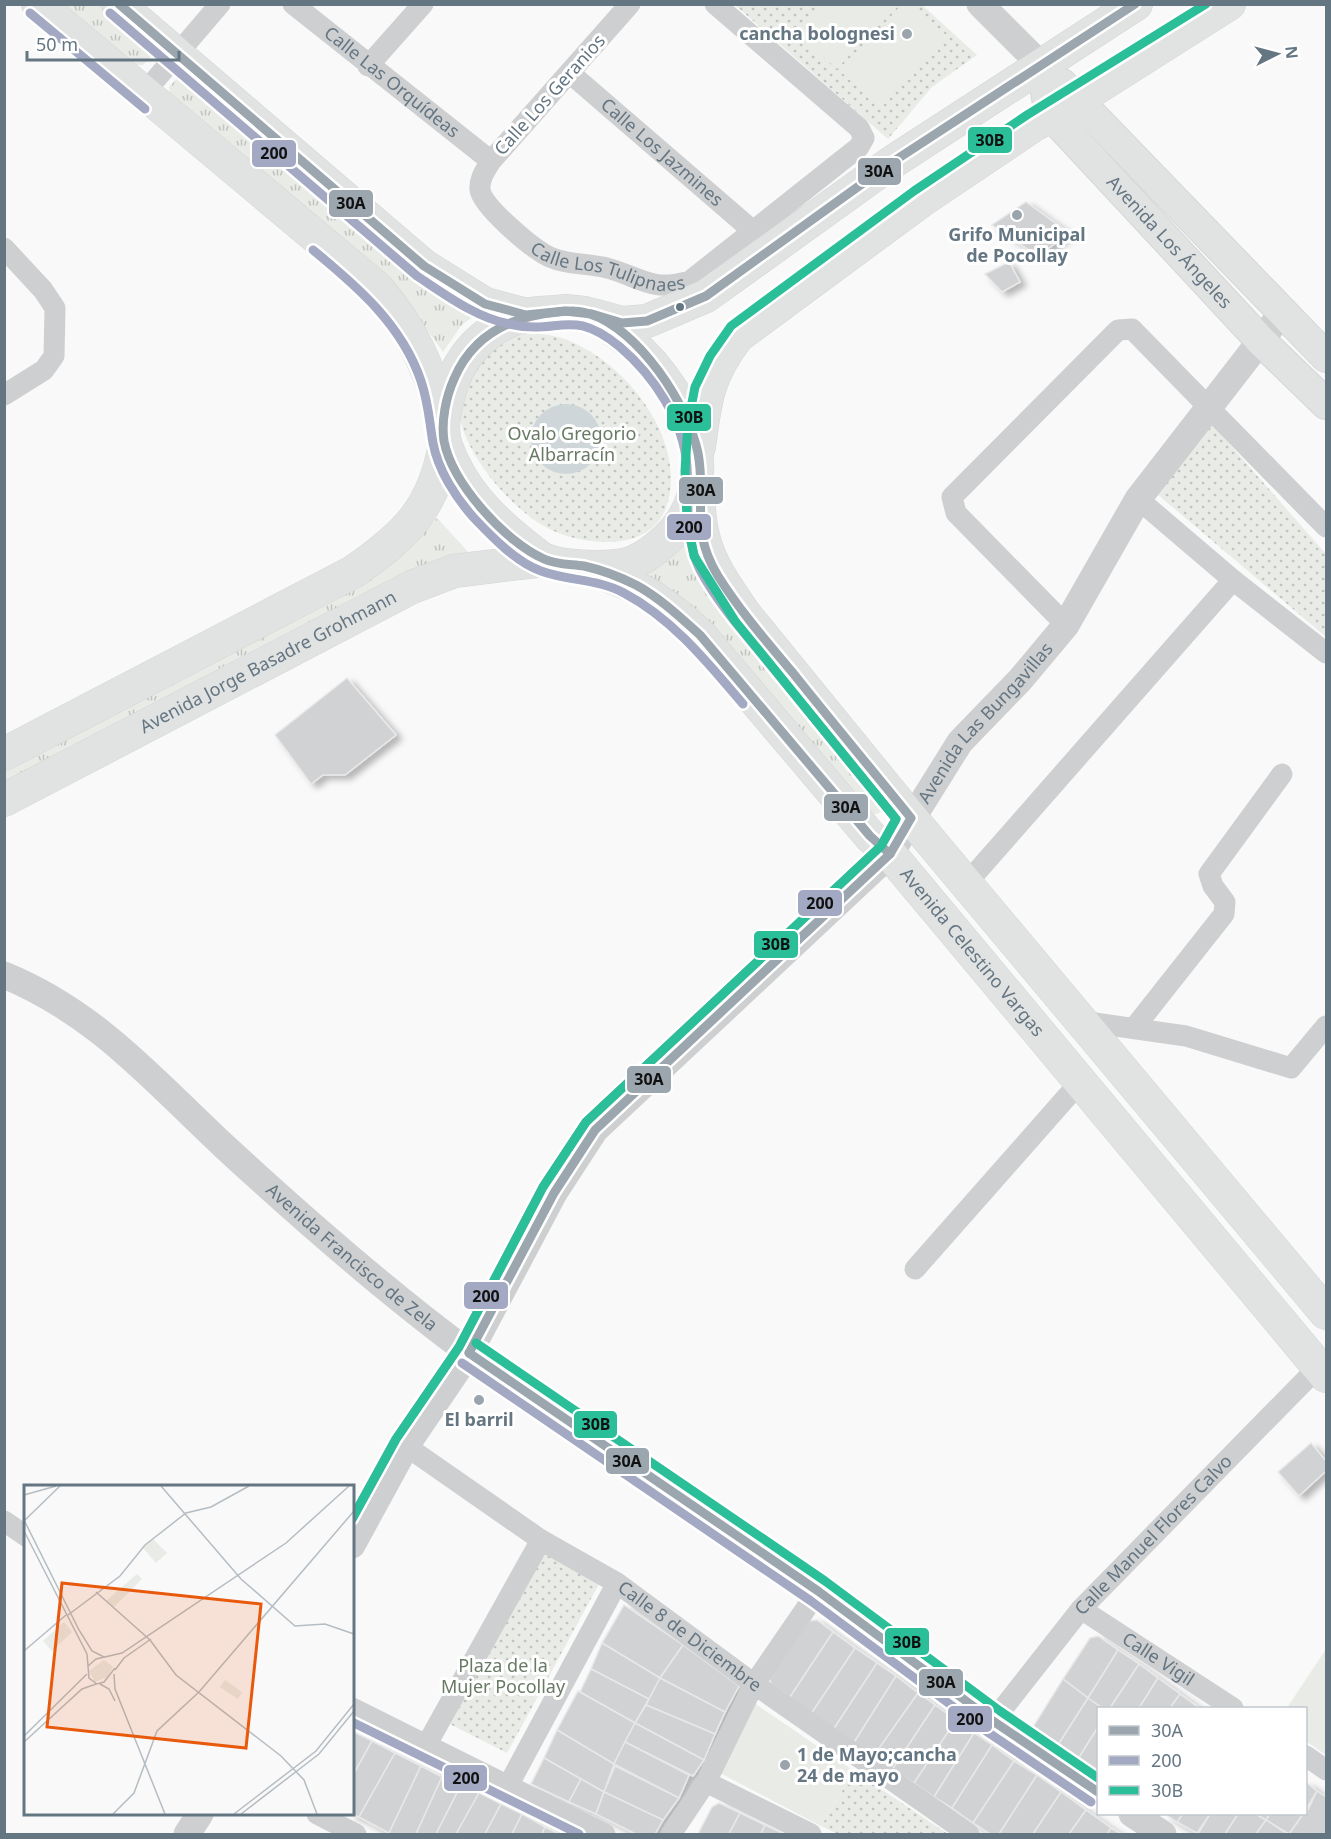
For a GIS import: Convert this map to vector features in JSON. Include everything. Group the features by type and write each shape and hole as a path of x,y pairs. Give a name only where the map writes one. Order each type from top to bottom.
{"main road":[{"path":"38,4 377,288 399,313 417,343 431,374 444,430 462,481 477,503 499,525 545,560 585,567 630,563 648,555 680,527 689,511 698,468 706,392 726,352 738,336 921,201 1050,114 1079,99 1229,4"},
{"path":"118,4 424,266 485,304 526,315"},
{"path":"4,754 353,572 406,531 425,507 440,471 452,381 466,354 499,326 526,315 566,311 592,314 622,323 647,321 706,296 891,163 1136,4"},
{"path":"1041,65 1050,114"},
{"name":"Avenida Los Ángeles","path":"1041,65 1079,99 1326,357"},
{"name":"Avenida Los Ángeles","path":"1050,114 1261,341 1326,404"},
{"path":"891,163 921,201"},
{"path":"592,314 630,341 670,384 684,412 698,468 698,516 705,549 719,577 744,613 911,818 1326,1313"},
{"name":"Avenida Jorge Basadre Grohmann","path":"4,800 412,587 454,571 545,560"},
{"name":"Avenida Celestino Vargas","path":"585,567 628,581 671,608 700,635 870,836 890,854 1080,1082 1324,1367"},
{"path":"1020,1010 1049,983"}],"street":[{"path":"144,93 220,4"},
{"name":"Calle Las Orquídeas","path":"293,4 368,66 491,161"},
{"path":"368,66 423,4"},
{"name":"Calle Los Geranios","path":"480,191 481,177 491,161 571,74 630,4"},
{"name":"Calle Los Tulipnaes","path":"480,191 487,206 544,255 606,268 647,284 664,287 690,280 860,147 864,138 859,128 715,4"},
{"name":"Avenida Los Ángeles","path":"990,8 1041,65"},
{"name":"Calle Los Jazmines","path":"571,74 753,231"},
{"path":"4,248 43,290 55,308 54,356 44,370 4,395"},
{"name":"Avenida Las Bungavillas","path":"354,1541 406,1446 469,1353 554,1193 595,1130 890,854 960,742 1020,680 1066,625 1138,499 1282,313"},
{"path":"1066,625 956,513 952,496 1118,330 1126,327 1132,329 1326,527"},
{"path":"1138,499 1233,580 1326,653"},
{"path":"966,884 1233,580"},
{"path":"1134,1028 1224,914 1225,902 1213,886 1209,874 1282,774"},
{"name":"Avenida Francisco de Zela","path":"4,975 46,994 98,1027 236,1157 415,1313 469,1353 818,1591 993,1722 1097,1791"},
{"path":"1081,1021 1186,1036 1291,1068 1326,1026"},
{"path":"915,1269 1080,1082"},
{"name":"Calle Manuel Flores Calvo","path":"993,1722 1081,1609 1324,1367"},
{"name":"Calle 8 de Diciembre","path":"406,1446 541,1540 617,1583 754,1684 969,1834"},
{"path":"4,1521 24,1535"},
{"path":"427,1744 541,1540"},
{"path":"508,1786 617,1583"},
{"path":"670,1834 706,1782 754,1684 818,1591"},
{"name":"Calle Vigil","path":"1081,1609 1231,1707"},
{"path":"354,1709 605,1834"},
{"path":"1307,1757 1326,1770"},
{"path":"706,1782 811,1834"},
{"path":"187,1834 199,1815"},
{"path":"319,1815 356,1834"},
{"path":"1134,1815 1163,1834"}],"green space":[{"path":"64,5 105,5 154,54 143,65 134,65"},
{"path":"735,5 922,5 977,55 932,87 888,139"},
{"path":"821,5 894,5 837,69 796,33"},
{"path":"901,5 912,5 946,35 881,108 841,72"},
{"path":"181,74 481,310 461,326 443,352 402,295 170,94 169,87"},
{"name":"Ovalo Gregorio Albarracín","path":"517,333 549,335 575,343 599,358 622,377 642,400 658,426 668,453 671,481 666,508 657,523 644,533 628,540 610,542 574,538 557,532 525,513 491,479 477,458 465,436 459,413 459,391 469,367"},
{"path":"1210,422 1326,554 1326,637 1157,494"},
{"path":"437,518 472,556 5,787 5,764 402,555"},
{"path":"681,538 694,570 707,590 883,795 885,804 882,811 866,815 640,574"},
{"name":"Plaza de la Mujer Pocollay","path":"533,1539 599,1584 507,1753 436,1717"},
{"path":"1326,1649 1326,1755 1307,1742 1307,1707 1288,1707"},
{"path":"754,1703 854,1771 821,1826 718,1772"},
{"path":"854,1771 948,1834 838,1834 821,1826"}],"shaded area":[{"path":"566,404 579,407 591,414 598,426 601,439 598,452 591,464 579,471 566,474 553,471 541,464 534,452 531,439 534,426 541,414 553,407"}],"building":[{"path":"1026,202 1069,233 1038,256 992,225"},
{"path":"1009,262 1020,282 1002,292 985,274"},
{"path":"347,678 396,735 345,775 323,775 311,784 275,735"},
{"path":"1311,1443 1326,1461 1326,1471 1299,1496 1278,1472"},
{"path":"624,1605 683,1645 660,1678 602,1643"},
{"path":"817,1620 833,1632 790,1697 771,1684 769,1677 809,1621"},
{"path":"833,1632 855,1648 811,1714 790,1697"},
{"path":"1098,1636 1118,1650 1088,1698 1063,1679 1090,1638"},
{"path":"602,1643 660,1678 649,1699 591,1669"},
{"path":"683,1645 739,1686 725,1712 660,1678"},
{"path":"855,1648 877,1663 833,1730 811,1714"},
{"path":"1118,1650 1139,1664 1111,1707 1101,1707 1088,1698"},
{"path":"877,1663 896,1676 853,1744 833,1730"},
{"path":"1139,1664 1158,1678 1140,1707 1111,1707"},
{"path":"591,1669 649,1699 635,1723 580,1692"},
{"path":"896,1676 918,1693 873,1757 853,1744"},
{"path":"660,1678 725,1712 715,1734 646,1705"},
{"path":"1158,1678 1180,1694 1171,1707 1140,1707"},
{"path":"1063,1679 1088,1698 1058,1745 1033,1727"},
{"path":"578,1691 635,1723 614,1764 557,1730"},
{"path":"918,1693 935,1705 892,1770 873,1757"},
{"path":"1180,1694 1198,1707 1171,1707"},
{"path":"1088,1698 1101,1707 1097,1707 1097,1729 1078,1759 1058,1745"},
{"path":"646,1705 715,1734 704,1760 635,1723"},
{"path":"935,1705 956,1720 914,1783 892,1770"},
{"path":"956,1720 974,1733 934,1797 914,1783"},
{"path":"635,1723 704,1760 693,1776 625,1742"},
{"path":"1097,1729 1097,1770 1078,1759"},
{"path":"557,1730 614,1764 604,1792 544,1758"},
{"path":"354,1732 372,1741 354,1773"},
{"path":"974,1733 992,1745 952,1808 934,1797"},
{"path":"372,1741 395,1753 359,1817 354,1815 354,1773"},
{"path":"625,1742 689,1775 679,1798 614,1764"},
{"path":"992,1745 1014,1761 973,1823 952,1808"},
{"path":"395,1753 421,1766 389,1833 359,1817"},
{"path":"544,1758 581,1779 569,1802 531,1784"},
{"path":"1014,1761 1037,1775 999,1834 990,1834 973,1823"},
{"path":"421,1766 442,1777 416,1834 389,1833"},
{"path":"615,1766 679,1798 663,1820 604,1792"},
{"path":"1037,1775 1061,1792 1033,1834 999,1834"},
{"path":"442,1777 460,1787 436,1834 416,1834"},
{"path":"581,1779 604,1792 596,1814 569,1802"},
{"path":"1307,1783 1317,1791 1307,1807"},
{"path":"460,1787 479,1793 456,1834 436,1834"},
{"path":"1317,1791 1326,1797 1326,1834 1289,1834 1302,1815 1307,1815"},
{"path":"604,1792 663,1820 655,1834 636,1834 596,1814"},
{"path":"1061,1792 1086,1810 1069,1834 1033,1834"},
{"path":"479,1793 501,1804 485,1834 456,1834"},
{"path":"719,1803 740,1813 729,1834 698,1834 712,1807"},
{"path":"501,1804 522,1814 512,1834 485,1834"},
{"path":"1086,1810 1111,1828 1107,1834 1069,1834"},
{"path":"740,1813 765,1825 761,1834 729,1834"},
{"path":"522,1814 545,1827 542,1834 512,1834"},
{"path":"1166,1815 1182,1815 1177,1822"},
{"path":"1182,1815 1209,1815 1197,1833 1177,1822"},
{"path":"1209,1815 1237,1815 1225,1834 1198,1834"},
{"path":"1237,1815 1258,1815 1266,1820 1256,1834 1225,1834"},
{"path":"1258,1815 1269,1815 1266,1820"},
{"path":"1269,1815 1302,1815 1289,1834 1266,1820"},
{"path":"1266,1820 1287,1834 1256,1834"},
{"path":"765,1825 784,1834 761,1834"},
{"path":"545,1827 559,1834 542,1834"},
{"path":"1111,1828 1121,1834 1107,1834"}],"transit line":[{"name":"30A","path":"119,4 424,266 485,304 526,315 565,311 592,314 622,323 647,321 706,296 891,163 1135,4"},
{"name":"30B","path":"354,1515 396,1439 459,1347 543,1187 586,1122 881,846 896,819 735,621 694,556 687,519 685,471 688,423 695,387 710,356 731,326 914,191 1027,115 1206,4"},
{"name":"200","path":"30,13 145,109"},
{"name":"200","path":"110,13 417,276 439,291 473,311 496,321 526,327 576,325 589,328 603,335 633,359 665,401 680,433 687,467 689,532 700,570 734,621 896,819 881,846 586,1122 543,1187 459,1347 396,1439 354,1515"},
{"name":"200","path":"313,250 377,308 402,342 413,361 424,390 435,453 443,473 454,493 474,518 505,548 532,567 551,574 614,588 642,604 689,643 743,704"},
{"name":"30A","path":"558,312 582,312 608,323 643,352 659,371 672,392 684,413 698,453 701,529 709,559 726,589 745,614 911,818 890,854 870,836 700,635 662,602 624,579 584,566 549,561 529,551 497,525 482,509 458,475 444,441 443,425 449,393 462,363 483,339 496,330 525,318 558,312"},
{"name":"30A","path":"469,1353 554,1193 595,1130 890,854"},
{"name":"30B","path":"476,1343 825,1581 1000,1711 1097,1777"},
{"name":"30A","path":"469,1353 818,1591 993,1721 1097,1791"},
{"name":"200","path":"462,1363 811,1601 986,1731 1091,1802"},
{"name":"200","path":"354,1723 579,1834"}],"place":[{"name":"cancha bolognesi","path":"907,34"},
{"name":"Grifo Municipal de Pocollay","path":"1017,215"},
{"name":"El barril","path":"479,1400"},
{"name":"1 de Mayo;cancha 24 de mayo","path":"785,1765"}]}
